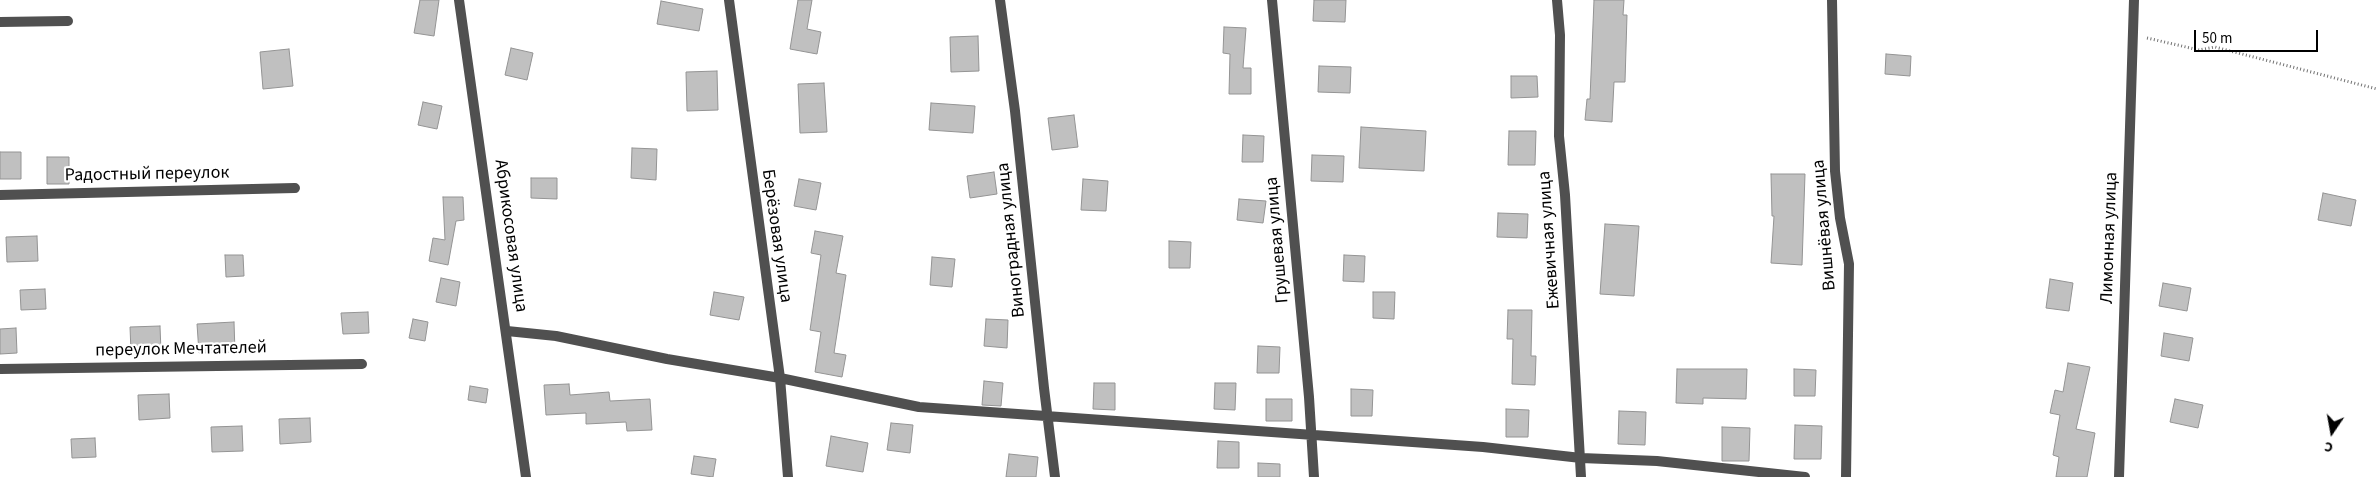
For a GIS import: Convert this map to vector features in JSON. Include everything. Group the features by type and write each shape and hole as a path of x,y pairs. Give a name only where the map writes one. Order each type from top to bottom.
{"street":[{"name":"Абрикосовая улица","path":"459,0 526,477"},
{"name":"Берёзовая улица","path":"729,0 780,378 788,477"},
{"name":"Виноградная улица","path":"1000,0 1015,110 1055,477"},
{"name":"Грушевая улица","path":"1272,0 1314,477"},
{"name":"Ежевичная улица","path":"1557,0 1560,35 1559,136 1581,477"},
{"name":"Вишнёвая улица","path":"1832,0 1835,171 1849,264 1846,477"},
{"name":"Лимонная улица","path":"2119,477 2134,0"},
{"path":"0,22 68,21"},
{"name":"Радостный переулок","path":"0,195 295,188"},
{"path":"507,331 556,336 667,359 780,378 919,407 1311,433 1483,447 1581,458 1657,461 1805,477"},
{"name":"переулок Мечтателей","path":"0,369 362,364"}],"path":[{"path":"2147,38 2199,50 2215,47 2377,89"}],"building":[{"path":"420,0 439,0 434,36 414,33"},
{"path":"798,0 812,0 807,29 821,32 817,54 790,49"},
{"path":"1314,0 1346,0 1345,22 1313,21"},
{"path":"1594,0 1624,0 1623,15 1627,15 1625,82 1614,82 1612,122 1585,120 1587,99 1590,99"},
{"path":"661,1 703,9 699,31 657,24"},
{"path":"1224,27 1246,28 1243,68 1251,68 1251,94 1229,94 1230,54 1223,53"},
{"path":"978,36 979,71 951,72 950,37"},
{"path":"511,48 533,53 527,80 505,75"},
{"path":"289,49 293,86 263,89 260,52"},
{"path":"1886,54 1911,56 1910,76 1885,74"},
{"path":"1319,66 1351,67 1350,93 1318,92"},
{"path":"717,71 718,110 687,111 686,72"},
{"path":"1511,76 1537,76 1538,97 1511,98"},
{"path":"824,83 827,132 800,133 798,84"},
{"path":"423,102 442,106 437,129 418,125"},
{"path":"931,103 975,106 973,133 929,130"},
{"path":"1074,115 1078,147 1052,150 1048,118"},
{"path":"1361,127 1426,131 1424,171 1359,168"},
{"path":"1509,131 1536,131 1535,165 1508,165"},
{"path":"1243,135 1264,136 1263,162 1242,162"},
{"path":"632,148 657,149 656,180 631,178"},
{"path":"0,152 21,152 21,179 0,179"},
{"path":"1312,155 1344,156 1343,182 1311,181"},
{"path":"47,157 69,157 69,184 47,184"},
{"path":"994,172 997,194 970,198 967,176"},
{"path":"1771,174 1805,174 1802,265 1771,263 1774,216 1772,216"},
{"path":"531,178 557,178 557,199 531,198"},
{"path":"799,179 821,183 816,210 794,206"},
{"path":"1083,179 1108,181 1106,211 1081,210"},
{"path":"2323,193 2356,200 2351,226 2318,220"},
{"path":"443,197 463,197 464,220 456,221 448,265 429,261 433,238 445,240"},
{"path":"1239,199 1266,201 1263,223 1237,220"},
{"path":"1498,213 1528,214 1527,238 1497,237"},
{"path":"1605,224 1639,226 1634,296 1600,294"},
{"path":"815,231 843,236 836,273 846,275 834,353 846,355 842,377 815,372 821,332 810,330 821,255 811,253"},
{"path":"37,236 38,261 7,262 6,237"},
{"path":"1169,241 1191,242 1190,268 1169,268"},
{"path":"225,255 243,255 244,276 226,277"},
{"path":"1344,255 1365,256 1364,282 1343,281"},
{"path":"932,257 955,259 952,287 930,285"},
{"path":"441,278 460,282 456,306 436,302"},
{"path":"2050,279 2073,283 2069,311 2046,308"},
{"path":"2163,283 2191,288 2187,311 2159,306"},
{"path":"45,289 46,309 21,310 20,290"},
{"path":"714,292 744,297 739,320 710,315"},
{"path":"1373,292 1395,292 1394,319 1373,318"},
{"path":"1508,310 1532,310 1531,356 1536,356 1535,385 1512,384 1513,339 1507,339"},
{"path":"368,312 369,333 343,334 341,313"},
{"path":"413,319 428,322 425,341 409,338"},
{"path":"986,319 1008,320 1007,348 984,346"},
{"path":"234,322 235,352 199,353 197,324"},
{"path":"160,326 161,351 131,352 130,327"},
{"path":"16,328 17,353 0,354 0,329"},
{"path":"2164,333 2193,338 2189,361 2161,356"},
{"path":"1258,346 1280,347 1279,373 1257,373"},
{"path":"2068,363 2090,367 2076,429 2095,433 2087,477 2056,477 2059,457 2053,455 2060,415 2050,413 2055,390 2063,392"},
{"path":"1677,369 1747,369 1746,399 1703,398 1703,404 1676,403"},
{"path":"1794,369 1816,370 1815,396 1794,396"},
{"path":"984,381 1003,383 1001,406 982,405"},
{"path":"1094,383 1115,383 1115,410 1093,409"},
{"path":"1215,383 1236,383 1235,410 1214,409"},
{"path":"569,384 570,395 609,392 610,401 650,399 652,430 627,431 626,422 586,424 586,413 546,415 544,385"},
{"path":"470,386 488,389 486,403 468,400"},
{"path":"1351,389 1373,390 1372,416 1351,416"},
{"path":"169,394 170,418 139,420 138,395"},
{"path":"1266,399 1292,399 1292,421 1266,421"},
{"path":"2175,399 2203,405 2198,428 2170,422"},
{"path":"1506,409 1529,410 1528,437 1506,437"},
{"path":"1619,411 1646,412 1645,445 1618,444"},
{"path":"310,418 311,442 280,444 279,419"},
{"path":"891,423 913,425 910,453 887,450"},
{"path":"1795,425 1822,426 1821,459 1794,459"},
{"path":"242,426 243,451 212,452 211,427"},
{"path":"1722,427 1750,428 1749,461 1722,461"},
{"path":"831,436 868,443 863,472 826,466"},
{"path":"95,438 96,457 72,458 71,439"},
{"path":"1218,441 1239,442 1239,468 1217,468"},
{"path":"1009,454 1038,457 1036,477 1006,477"},
{"path":"694,456 716,459 713,477 691,474"},
{"path":"1258,463 1280,464 1280,477 1258,477"}]}
